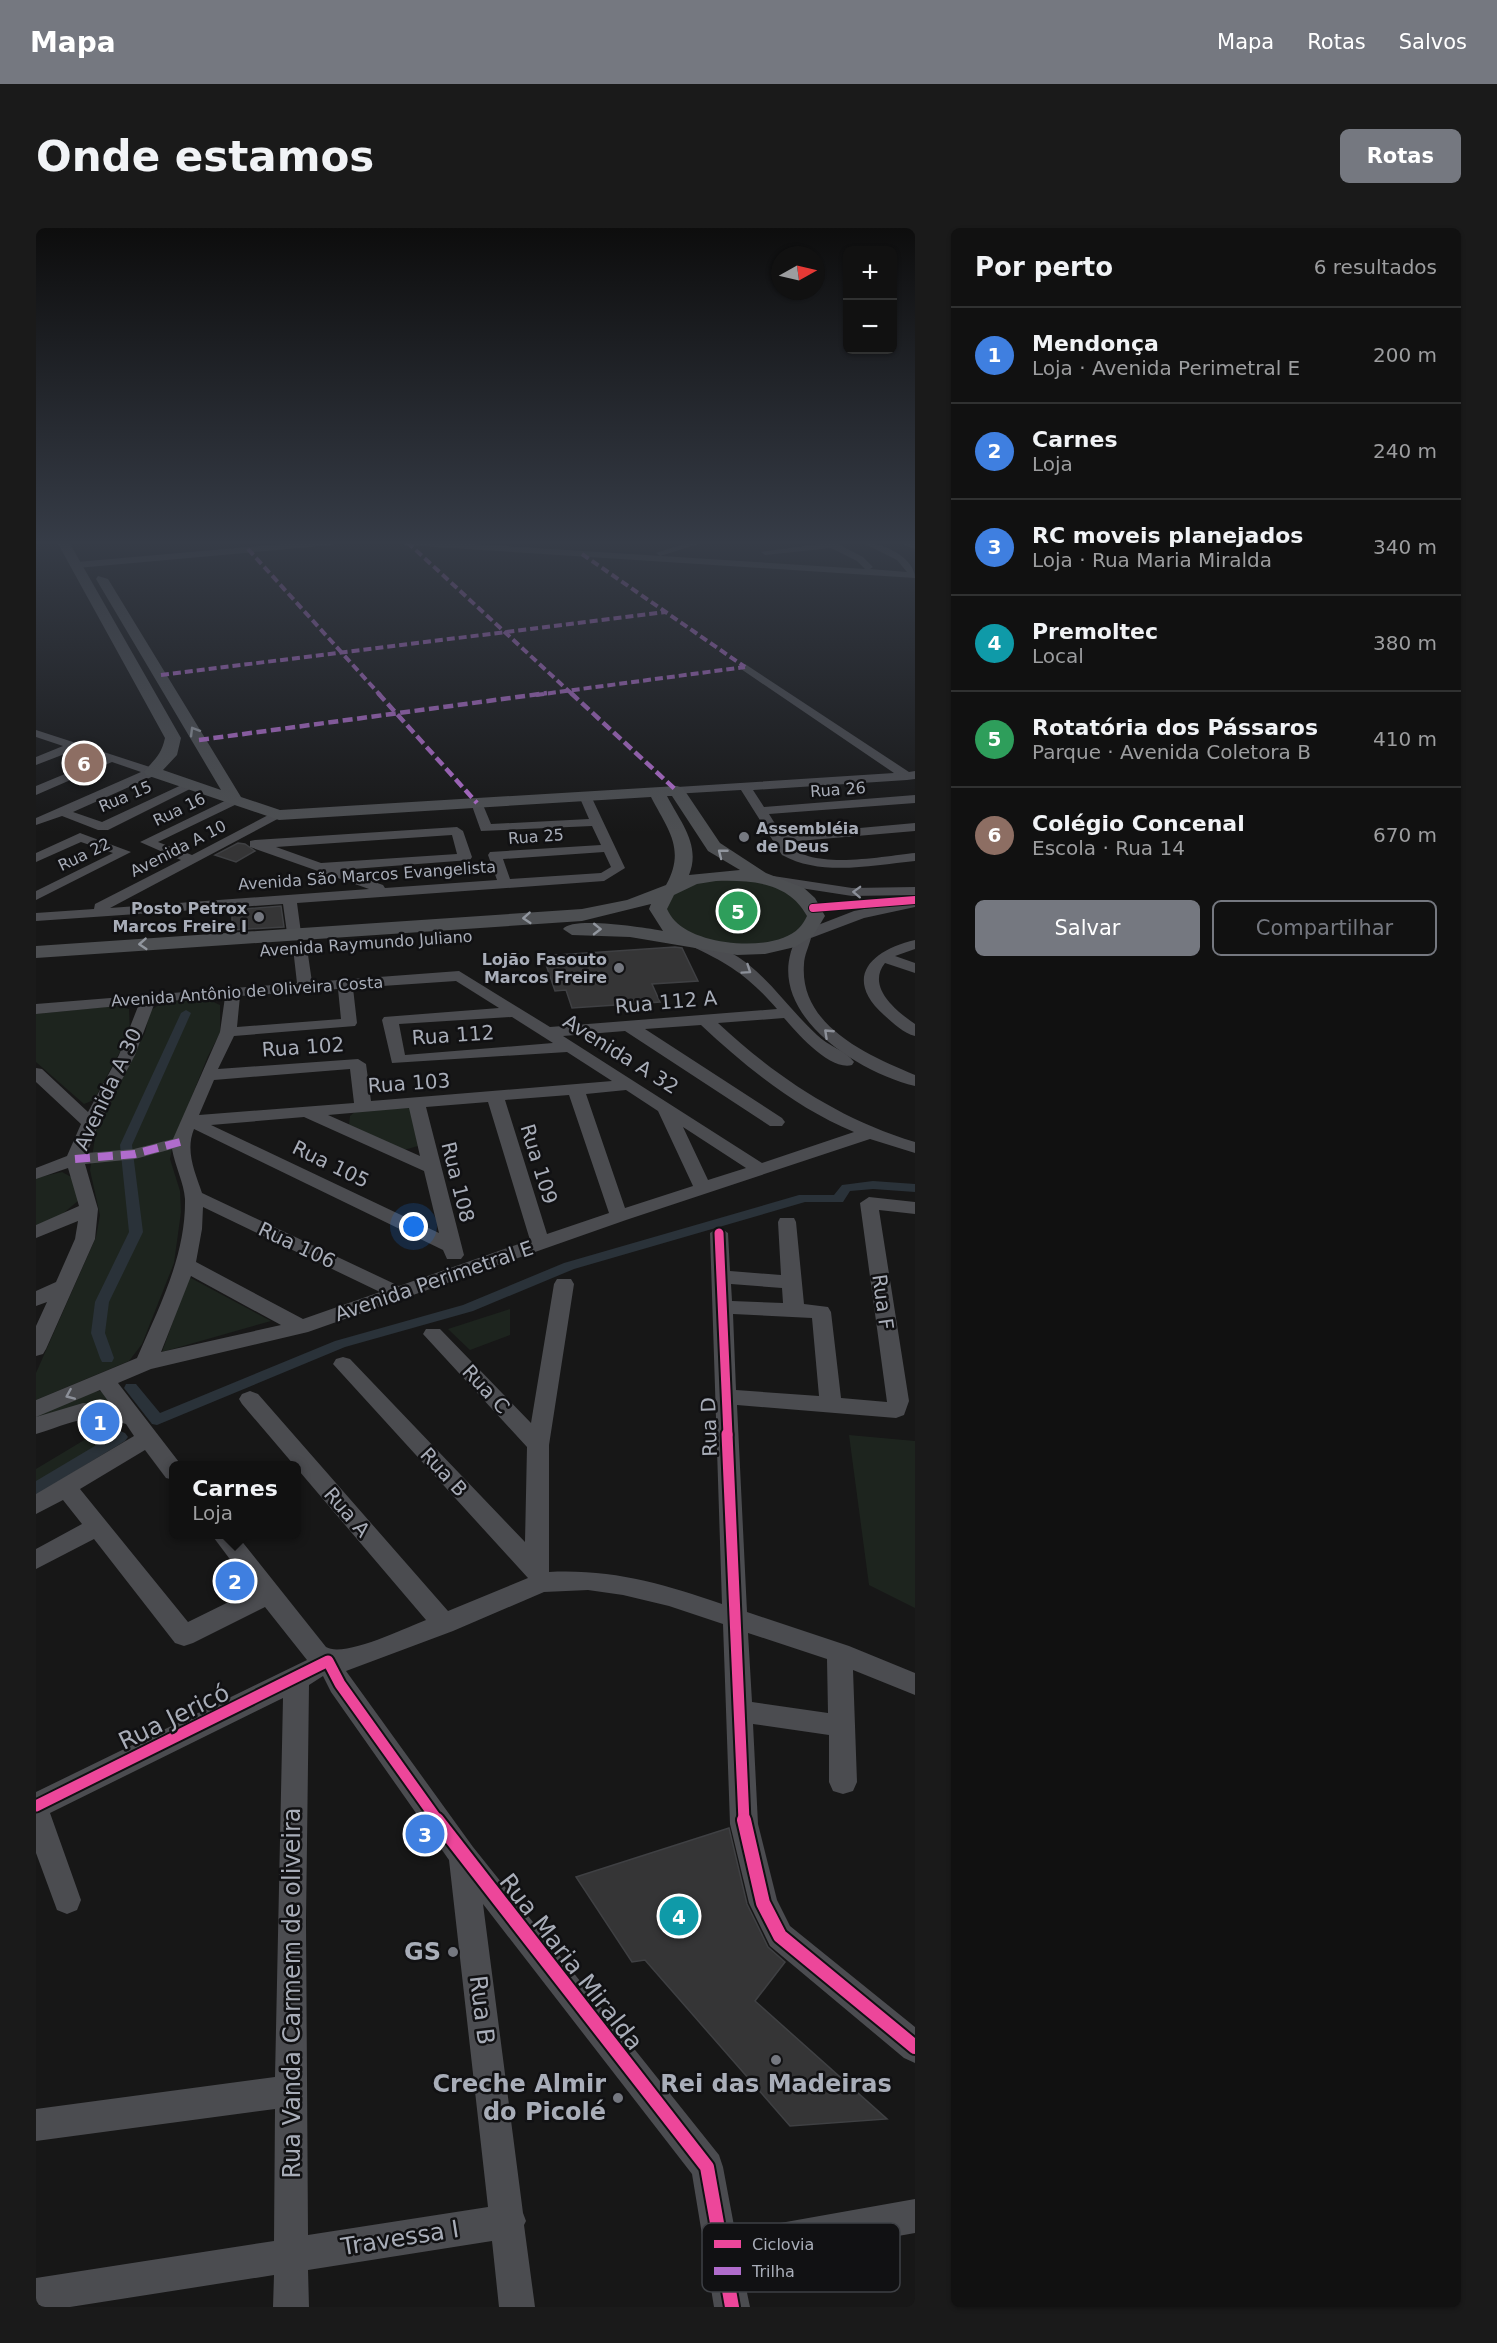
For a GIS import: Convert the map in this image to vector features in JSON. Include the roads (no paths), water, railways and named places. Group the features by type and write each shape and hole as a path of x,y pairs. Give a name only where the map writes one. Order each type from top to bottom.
{"main road":[{"path":"118,639 174,744 169,755 152,772 279,815 676,790 721,854 805,898 816,916 814,924 805,935"},
{"path":"138,639 235,800"},
{"path":"169,755 172,767 178,772 218,772"},
{"path":"193,786 211,783 218,772"},
{"path":"656,792 685,847 685,863 659,903 660,915 669,926 696,943"},
{"name":"Avenida Raymundo Juliano","path":"36,966 582,915 638,903 670,889 717,876 773,880"},
{"name":"Avenida Raymundo Juliano","path":"36,952 594,928 755,949 779,945 805,935"}],"street":[{"path":"746,667 911,776"},
{"path":"36,733 152,772"},
{"path":"36,761 74,746"},
{"path":"36,791 112,758"},
{"name":"Rua 15","path":"62,812 152,772"},
{"path":"676,790 911,776"},
{"path":"872,779 891,802"},
{"name":"Rua 15","path":"62,812 103,827 193,786"},
{"path":"744,786 763,811 787,852 804,861 915,857"},
{"name":"Avenida São Marcos Evangelista","path":"36,917 92,911 604,877 618,870 585,796"},
{"name":"Rua 26","path":"763,811 915,799"},
{"name":"Rua 16","path":"191,859 147,842 235,800"},
{"path":"477,803 486,828 596,822"},
{"path":"37,822 62,812"},
{"name":"Avenida A 10","path":"92,911 279,815"},
{"path":"80,837 103,827"},
{"path":"779,839 915,827"},
{"path":"255,844 457,831 465,857 319,867"},
{"name":"Rua 22","path":"36,858 80,837 124,852 36,897"},
{"path":"237,837 359,882 391,891"},
{"name":"Rua 25","path":"505,884 495,855 609,848"},
{"path":"773,880 835,891 915,891"},
{"path":"339,895 359,882"},
{"path":"36,897 69,913"},
{"path":"289,899 305,987"},
{"path":"915,903 875,908 846,917 805,935 794,974 797,991 811,1017 849,1051 915,1081"},
{"path":"696,943 725,956 758,978 812,1040 829,1052 881,1081 915,1095"},
{"path":"915,944 899,948 883,957 871,972 873,994 883,1008 915,1031"},
{"path":"883,957 915,968"},
{"name":"Avenida Antônio de Oliveira Costa","path":"36,1009 148,998 459,976"},
{"name":"Avenida A 32","path":"459,976 760,1168"},
{"path":"228,1032 349,1023 345,984"},
{"path":"146,1363 186,1265 193,1229 194,1196 184,1167 180,1142 191,1121 207,1075 228,1032 233,993"},
{"name":"Avenida A 30","path":"36,1349 85,1239 89,1209 75,1159 90,1123 127,1055 148,998"},
{"name":"Rua 112","path":"515,1012 390,1020 398,1060 570,1047"},
{"name":"Rua 112 A","path":"548,1032 788,1013"},
{"path":"704,1019 735,1050 782,1085 870,1133 915,1148"},
{"path":"629,1026 776,1122"},
{"name":"Rua 102","path":"207,1075 358,1064 363,1107"},
{"path":"36,1073 90,1123"},
{"name":"Rua 103","path":"191,1121 630,1085"},
{"path":"576,1090 619,1216"},
{"name":"Rua 109","path":"495,1097 541,1244"},
{"name":"Rua 108","path":"416,1103 430,1167 458,1272"},
{"path":"664,1106 703,1188"},
{"path":"307,1112 430,1167"},
{"name":"Rua 105","path":"191,1121 452,1247"},
{"name":"Avenida Perimetral E","path":"36,1409 146,1363 301,1327 619,1216 870,1133"},
{"path":"37,1173 75,1159 126,1154 180,1142"},
{"name":"Rua 106","path":"194,1196 400,1294"},
{"name":"Rua F","path":"906,1401 869,1203 915,1208"},
{"path":"36,1232 89,1209"},
{"path":"787,1222 794,1311"},
{"name":"Rua D","path":"720,1233 744,1824 763,1903 780,1936 915,2047"},
{"path":"186,1265 301,1327"},
{"path":"721,1277 792,1282"},
{"path":"539,1575 538,1444 564,1284"},
{"path":"36,1299 64,1286"},
{"path":"722,1307 821,1312 831,1406"},
{"name":"Rua C","path":"434,1334 538,1444"},
{"name":"Rua B","path":"342,1364 539,1575"},
{"path":"104,1380 169,1465"},
{"path":"726,1397 896,1410 906,1401"},
{"name":"Rua A","path":"249,1400 444,1624"},
{"path":"36,1426 77,1410 89,1408 103,1409 131,1418"},
{"path":"36,1504 148,1438"},
{"path":"65,1486 184,1636 268,1594"},
{"path":"36,1560 97,1526"},
{"name":"Rua Maria Miralda","path":"226,1539 317,1654 328,1661 340,1684 463,1856 707,2167 717,2223"},
{"path":"328,1661 348,1660 444,1624 539,1575 623,1584 840,1653 915,1684"},
{"path":"840,1653 843,1782"},
{"name":"Rua Jericó","path":"36,1806 296,1679 328,1661"},
{"name":"Rua Vanda Carmem de oliveira","path":"291,2307 291,1922 296,1679"},
{"path":"739,1711 842,1726"},
{"path":"36,1813 67,1900"},
{"name":"Rua B","path":"463,1856 509,2221 517,2307"},
{"path":"36,2125 291,2091"},
{"path":"875,2223 915,2216"},
{"name":"Travessa I","path":"36,2295 509,2221"},
{"name":"Rua Maria Miralda","path":"729,2292 732,2307"}],"waterway":[{"path":"107,1358 98,1333 102,1302 136,1232 126,1145 186,1013"},
{"path":"131,1388 157,1420 340,1344 468,1308 569,1266 804,1198 838,1199 846,1188 873,1185 915,1188"},
{"path":"36,1489 120,1437"}],"place":[{"name":"Colégio Concenal","path":"84,763"},
{"name":"Assembléia de Deus","path":"744,837"},
{"name":"Rotatória dos Pássaros","path":"738,911"},
{"name":"Posto Petrox Marcos Freire I","path":"259,917"},
{"name":"Lojão Fasouto Marcos Freire","path":"619,968"},
{"name":"Mendonça","path":"100,1422"},
{"name":"Carnes","path":"235,1581"},
{"name":"RC moveis planejados","path":"425,1834"},
{"name":"Premoltec","path":"679,1916"},
{"name":"GS","path":"453,1952"},
{"name":"Rei das Madeiras","path":"776,2060"},
{"name":"Creche Almir do Picolé","path":"618,2098"}]}
